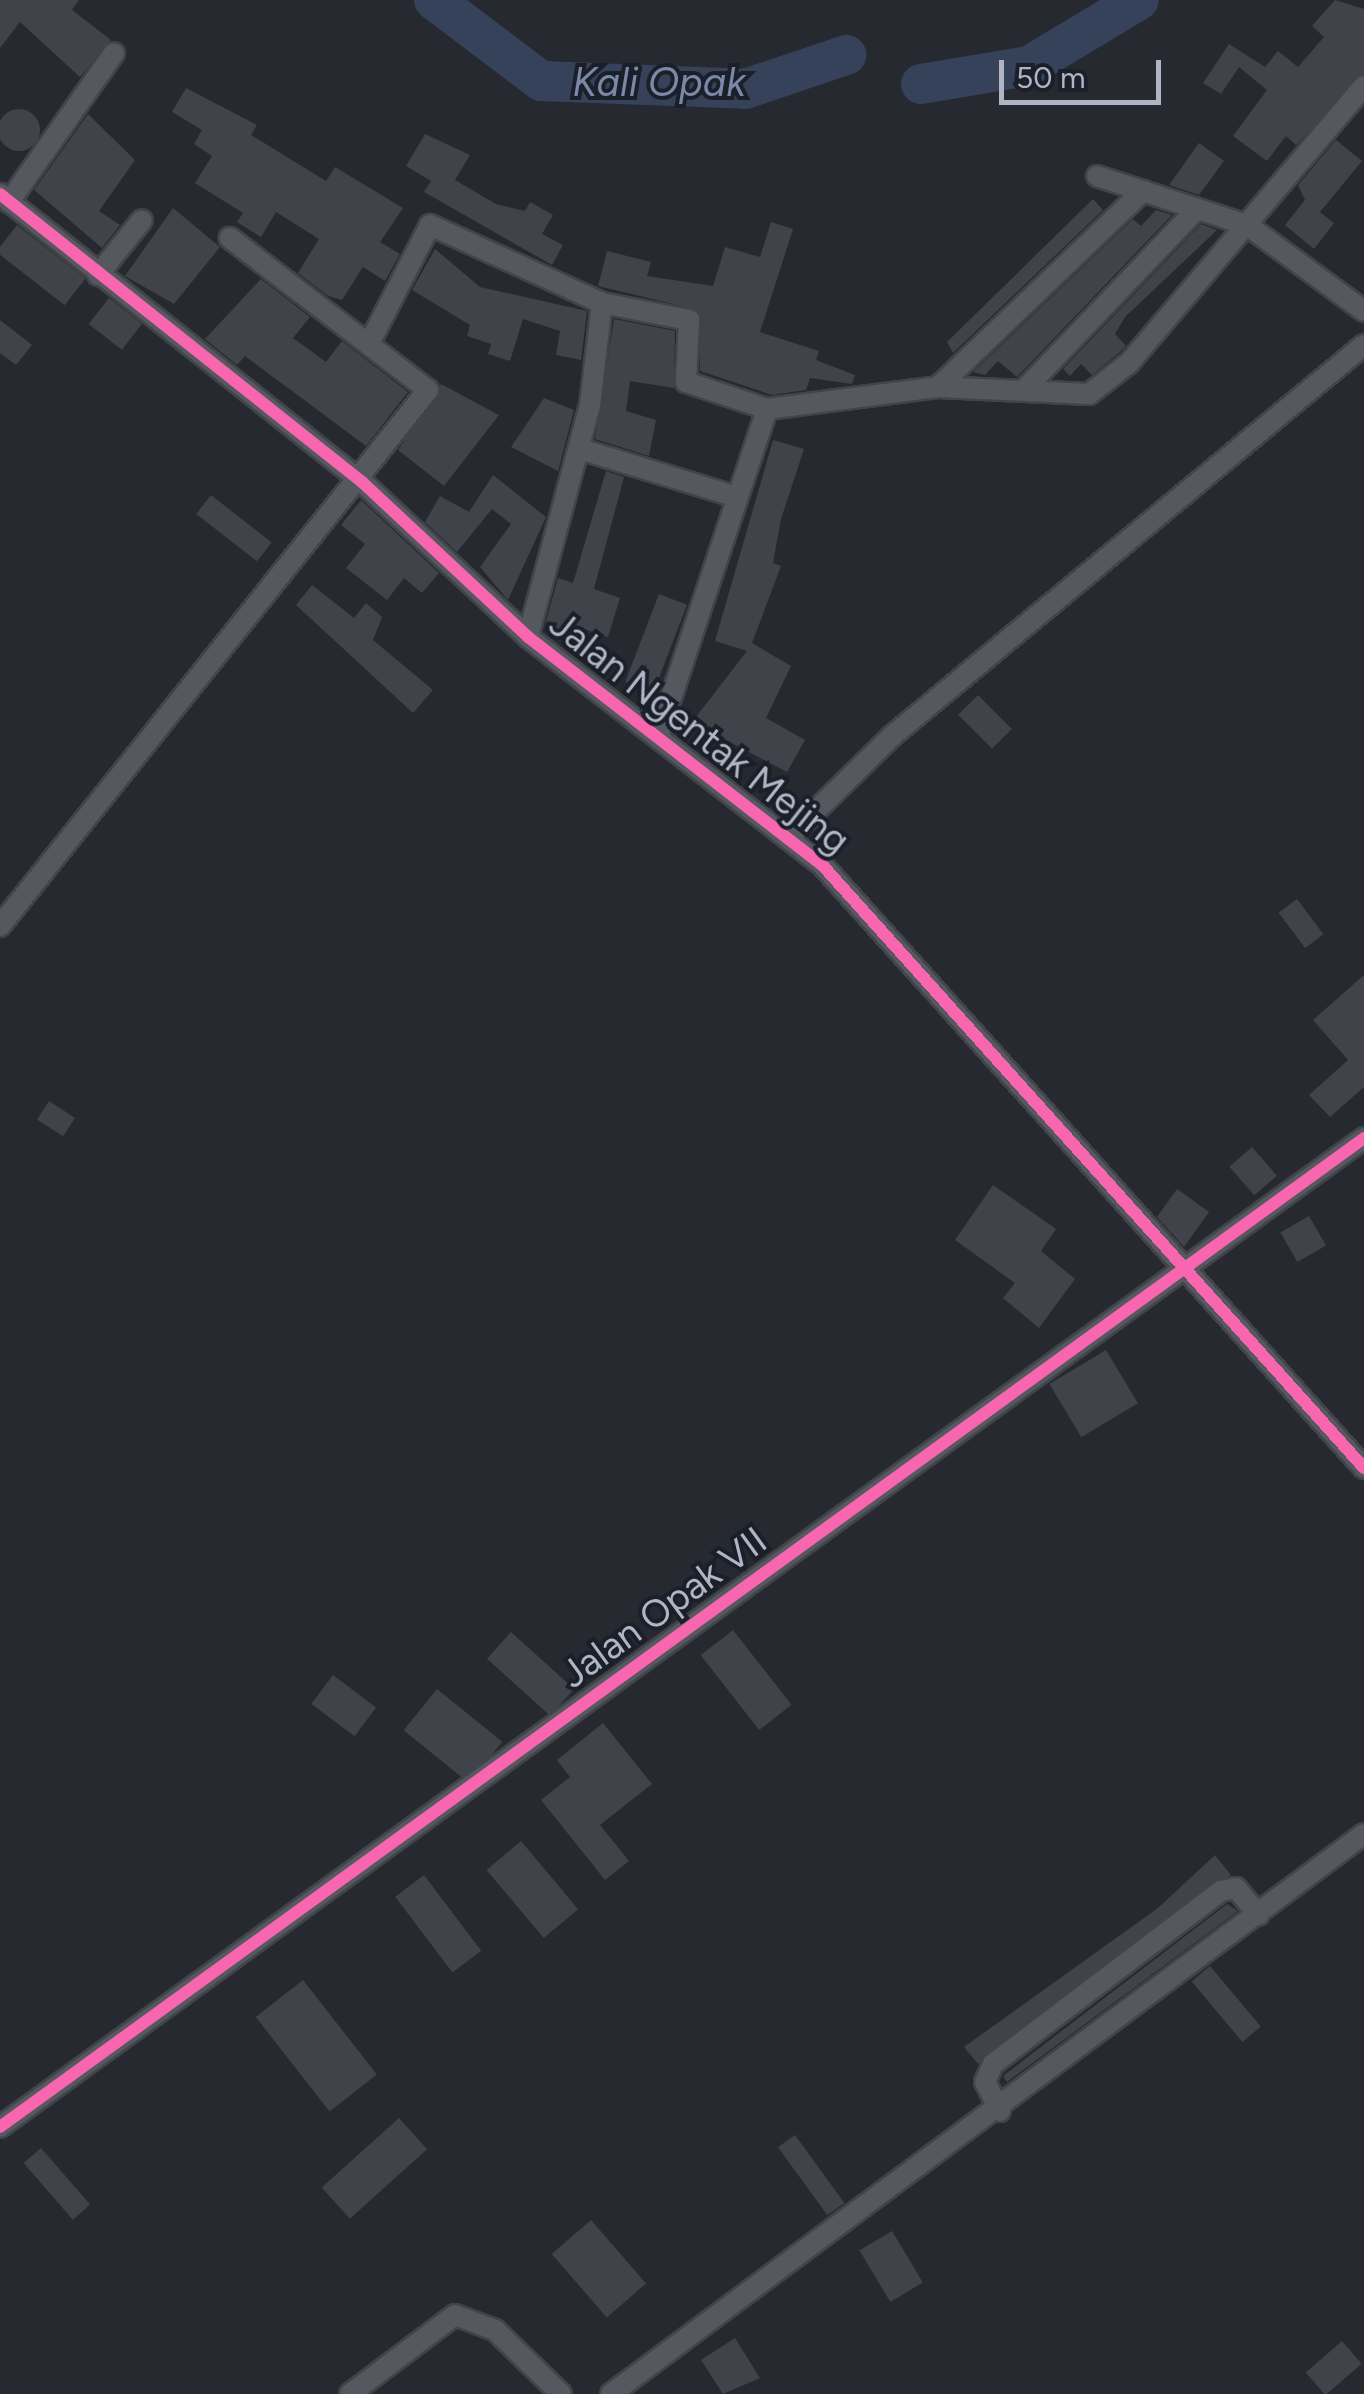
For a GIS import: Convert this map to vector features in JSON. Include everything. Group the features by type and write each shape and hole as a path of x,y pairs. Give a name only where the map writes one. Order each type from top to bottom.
{"street":[{"path":"4,198 114,53"},
{"path":"371,340 430,224 602,303 689,320 686,382 767,409 938,387 1089,394 1110,380 1364,86"},
{"path":"1097,176 1247,225 1364,311"},
{"path":"938,387 1143,191"},
{"name":"Jalan Ngentak Mejing","path":"4,198 362,482 528,637 660,731 790,836 1364,1468"},
{"path":"1024,391 1197,208"},
{"path":"98,276 142,220"},
{"path":"0,926 362,482 428,390 371,340 230,238"},
{"path":"528,637 580,449 602,303"},
{"path":"790,836 892,736 1364,345"},
{"path":"660,731 767,409"},
{"path":"580,449 737,497"},
{"name":"Jalan Opak VII","path":"0,2127 1364,1138"},
{"path":"611,2394 1000,2111 1364,1834"},
{"path":"1000,2111 988,2070 1175,1926 1229,1887 1259,1915"},
{"path":"350,2394 455,2315 495,2330 562,2394"}],"building":[{"path":"0,0 79,0 72,10 111,40 80,77 20,22 0,48"},
{"path":"1335,0 1364,9 1364,73 1296,145 1286,136 1267,161 1233,136 1267,90 1239,67 1221,94 1203,83 1229,44 1265,67 1278,51 1298,67 1324,37 1312,26"},
{"path":"186,88 257,125 251,135 326,181 335,167 403,208 380,242 400,254 385,281 363,267 342,300 328,296 298,273 319,239 276,212 261,237 237,222 243,213 195,183 212,156 194,144 202,130 172,112"},
{"path":"19,109 34,115 40,130 34,145 19,151 4,145 -2,130 4,115"},
{"path":"88,114 135,160 99,211 120,225 102,248 34,190"},
{"path":"425,134 470,155 455,180 496,204 525,211 530,202 553,215 542,234 563,245 552,265 424,192 431,181 406,166"},
{"path":"1336,140 1362,161 1320,212 1334,223 1314,249 1285,225 1305,200 1298,185"},
{"path":"1199,143 1224,161 1199,195 1169,185"},
{"path":"1093,199 1103,210 953,353 947,342"},
{"path":"173,208 220,247 174,304 125,276"},
{"path":"1156,210 1172,215 1017,377 998,361 985,375 973,372 1133,219 1141,226"},
{"path":"771,222 793,229 760,332 819,351 816,360 855,375 852,384 810,378 806,390 772,395 700,371 698,310 598,286 607,251 651,262 647,276 713,286 725,247 760,257"},
{"path":"1201,224 1217,230 1125,317 1115,334 1126,346 1092,375 1081,364 1070,376 1063,369"},
{"path":"17,225 86,279 65,305 0,255 0,247"},
{"path":"435,249 480,287 587,311 581,360 556,355 560,331 523,319 510,361 488,354 491,344 467,336 470,325 412,290"},
{"path":"261,279 310,317 293,338 326,362 342,341 408,392 366,446 245,356 237,365 205,339"},
{"path":"109,298 142,324 122,350 89,324"},
{"path":"614,319 675,331 674,388 630,381 626,411 656,420 649,456 595,439"},
{"path":"0,320 32,345 16,365 0,353"},
{"path":"441,384 499,415 444,486 398,450"},
{"path":"544,398 574,410 558,471 511,447"},
{"path":"773,440 804,449 781,519 773,563 781,566 752,643 791,666 766,718 805,740 787,772 692,722 747,651 715,641"},
{"path":"606,471 624,477 594,589 620,598 608,637 566,623 564,632 545,625 558,578 573,583"},
{"path":"493,475 546,517 508,600 480,567 511,524 492,509 457,552 425,522 440,496 469,512"},
{"path":"211,495 272,542 257,561 196,514"},
{"path":"361,500 439,573 422,593 404,578 387,600 346,568 365,544 341,525"},
{"path":"312,585 354,618 366,603 382,617 373,640 433,690 413,713 296,605"},
{"path":"659,594 687,605 653,693 625,682"},
{"path":"978,695 1012,729 992,749 958,715"},
{"path":"1297,899 1323,934 1305,948 1279,913"},
{"path":"1364,975 1364,1087 1330,1117 1309,1095 1348,1060 1313,1020"},
{"path":"49,1101 75,1118 63,1136 37,1119"},
{"path":"1252,1147 1277,1176 1254,1195 1229,1167"},
{"path":"993,1185 1056,1229 1041,1251 1075,1279 1039,1328 1003,1298 1015,1283 955,1240"},
{"path":"1177,1189 1209,1212 1184,1247 1157,1217"},
{"path":"1309,1216 1326,1245 1297,1262 1280,1232"},
{"path":"1106,1350 1138,1403 1081,1437 1049,1384"},
{"path":"733,1630 791,1705 759,1730 701,1655"},
{"path":"511,1632 574,1689 550,1716 487,1659"},
{"path":"333,1675 376,1707 354,1736 311,1704"},
{"path":"437,1689 502,1742 469,1783 404,1730"},
{"path":"603,1723 652,1784 600,1825 629,1861 605,1880 541,1800 570,1777 557,1760"},
{"path":"521,1841 578,1909 544,1938 487,1870"},
{"path":"1215,1855 1231,1875 978,2064 964,2047 1158,1908"},
{"path":"424,1875 481,1951 452,1973 395,1897"},
{"path":"1227,1904 1238,1911 1007,2082 1003,2076"},
{"path":"1210,1966 1261,2027 1242,2042 1192,1981"},
{"path":"303,1980 377,2075 330,2112 256,2017"},
{"path":"399,2118 427,2149 350,2219 322,2188"},
{"path":"795,2135 844,2203 827,2215 778,2147"},
{"path":"41,2148 90,2205 73,2220 24,2163"},
{"path":"591,2220 646,2283 607,2318 552,2254"},
{"path":"892,2231 923,2282 890,2302 859,2251"},
{"path":"735,2338 760,2378 723,2394 701,2360"},
{"path":"1342,2341 1362,2364 1327,2394 1306,2372"}],"waterway":[{"name":"Kali Opak","path":"434,0 541,81 745,89 846,55"},
{"path":"921,84 1029,66 1139,0"}],"cycle path":[{"path":"0,194 362,482 528,637 824,867 1364,1468"},
{"path":"0,2127 1364,1138"}]}
